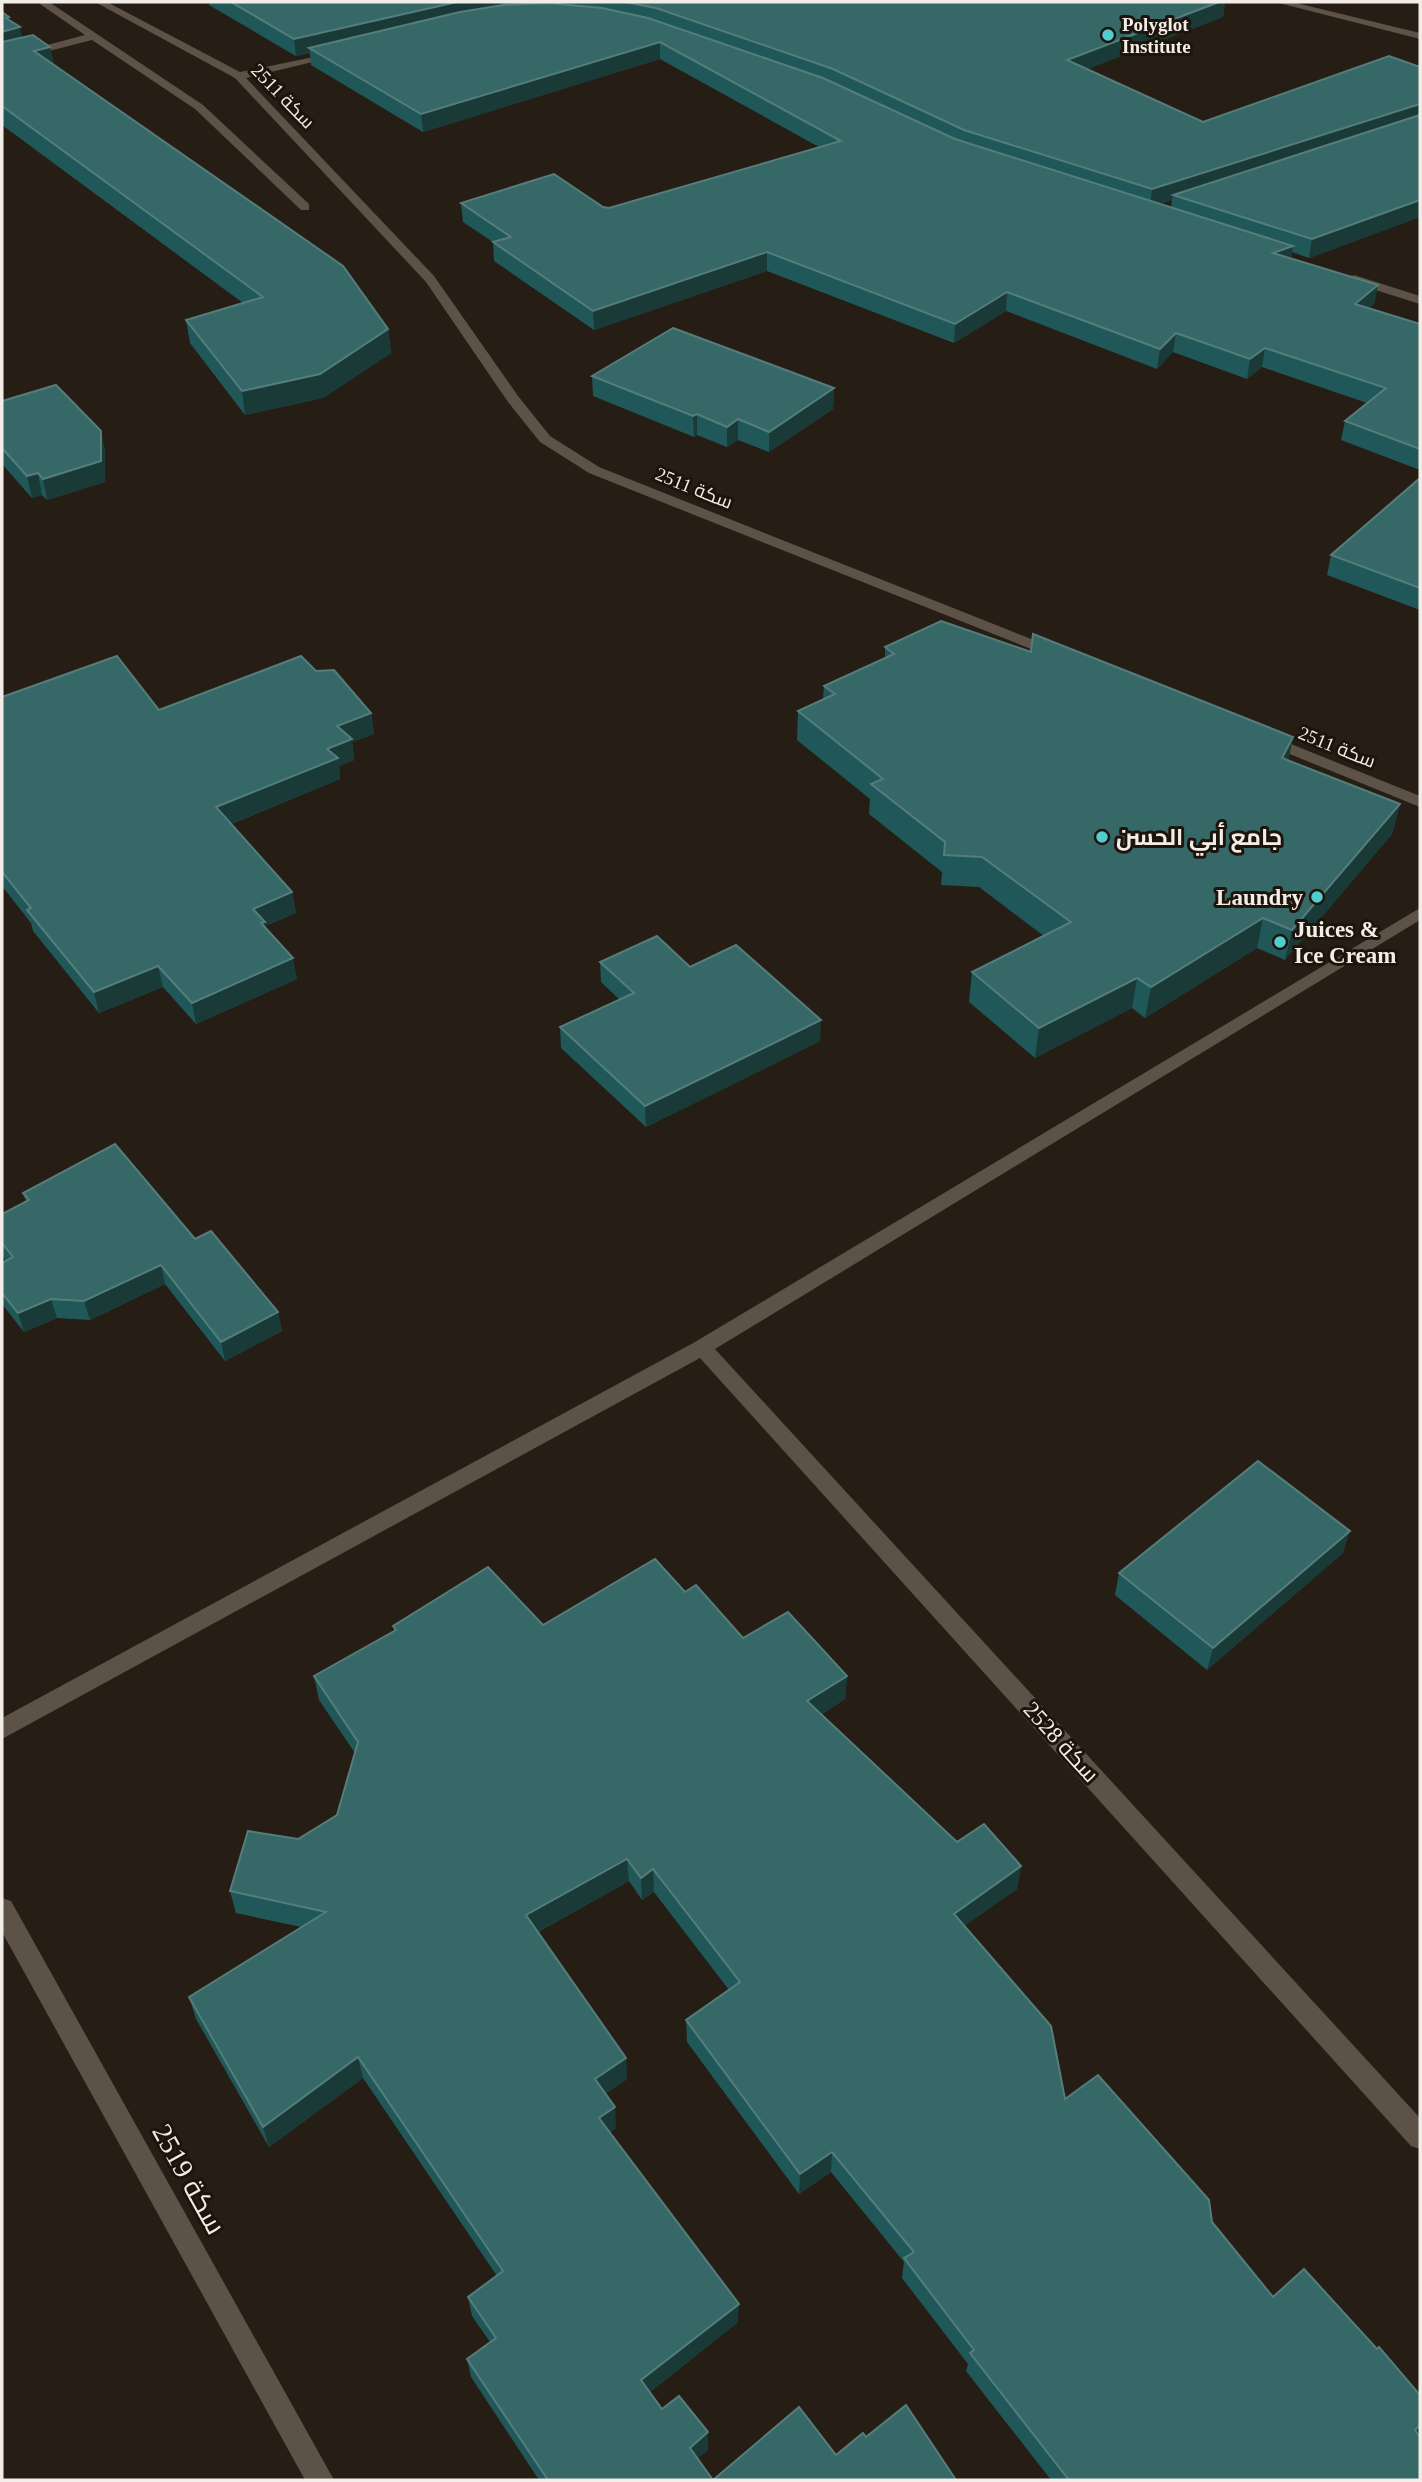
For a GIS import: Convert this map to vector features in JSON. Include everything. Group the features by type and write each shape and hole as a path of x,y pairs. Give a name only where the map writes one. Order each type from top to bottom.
{"street":[{"path":"42,2 199,107 304,206"},
{"name":"سكة 2511","path":"100,2 239,76 430,279 544,439 594,470 1075,662"},
{"path":"1280,2 1420,36"},
{"path":"2,60 94,36"},
{"path":"239,76 344,51"},
{"path":"1343,275 1420,300"},
{"name":"سكة 2511","path":"1254,734 1420,802"},
{"path":"2,1729 702,1347 1420,913"},
{"name":"سكة 2528","path":"702,1347 1420,2137"},
{"name":"سكة 2519","path":"2,1909 320,2480"}],"building":[{"path":"231,2 457,2 294,39"},
{"path":"625,2 1219,2 1067,60 1203,122 1389,56 1420,67 1420,104 1152,189 964,130 833,69 656,8"},
{"path":"548,3 602,8 648,18 823,78 955,139 1293,246 1273,253 1378,285 1355,304 1420,324 1420,449 1345,421 1386,388 1265,348 1250,359 1176,333 1160,349 1007,292 955,324 767,252 593,311 493,242 511,237 461,203 554,174 603,207 609,208 841,141 660,42 421,114 309,48 460,12 503,5"},
{"path":"2,12 9,17 6,18 20,27 2,32"},
{"path":"33,35 50,47 34,51 343,266 388,329 320,374 242,391 186,320 263,297 2,106 2,42"},
{"path":"1420,115 1420,200 1312,239 1173,195"},
{"path":"673,328 834,388 769,432 738,419 727,427 592,376"},
{"path":"56,385 101,431 101,461 43,479 38,473 27,476 2,448 2,401"},
{"path":"1420,478 1420,588 1331,555"},
{"path":"941,621 1031,652 1033,634 1293,737 1282,758 1400,804 1292,930 1263,918 1151,987 1137,978 1039,1028 972,972 1071,922 982,857 944,855 945,842 871,784 883,779 798,711 835,694 824,686 894,654 885,647"},
{"path":"117,656 159,710 301,656 316,671 334,670 371,713 337,726 352,739 327,749 338,758 216,807 292,892 253,909 265,922 261,923 293,958 192,1003 158,966 94,992 27,910 31,908 2,872 2,697"},
{"path":"657,936 690,967 736,945 821,1020 645,1106 560,1027 634,993 600,962"},
{"path":"115,1144 195,1239 211,1231 278,1312 221,1342 161,1265 84,1301 51,1299 18,1313 2,1293 2,1263 13,1257 2,1243 2,1214 29,1200 23,1193"},
{"path":"1258,1461 1350,1531 1213,1648 1119,1573"},
{"path":"655,1559 685,1592 696,1585 743,1638 788,1612 847,1676 807,1701 957,1842 984,1824 1021,1866 954,1914 1051,2026 1065,2099 1098,2075 1209,2200 1212,2222 1273,2297 1304,2269 1377,2349 1379,2347 1420,2395 1420,2425 1415,2430 1420,2437 1420,2480 1069,2480 970,2353 974,2350 904,2258 914,2252 832,2152 800,2174 686,2020 740,1982 653,1869 641,1878 627,1859 526,1915 626,2058 595,2079 615,2107 599,2118 739,2304 641,2380 662,2409 679,2396 708,2432 690,2448 713,2480 548,2480 467,2359 496,2338 468,2297 503,2271 358,2057 263,2127 189,1997 326,1912 230,1891 248,1831 298,1839 337,1815 358,1742 314,1676 396,1630 393,1626 488,1567 543,1625"},
{"path":"906,2405 956,2480 713,2480 799,2407 836,2455 863,2433 866,2437"}],"place":[{"name":"Polyglot Institute","path":"1108,35"},
{"name":"جامع أبي الحسن","path":"1102,837"},
{"name":"Laundry","path":"1317,897"},
{"name":"Juices & Ice Cream","path":"1280,942"}]}
